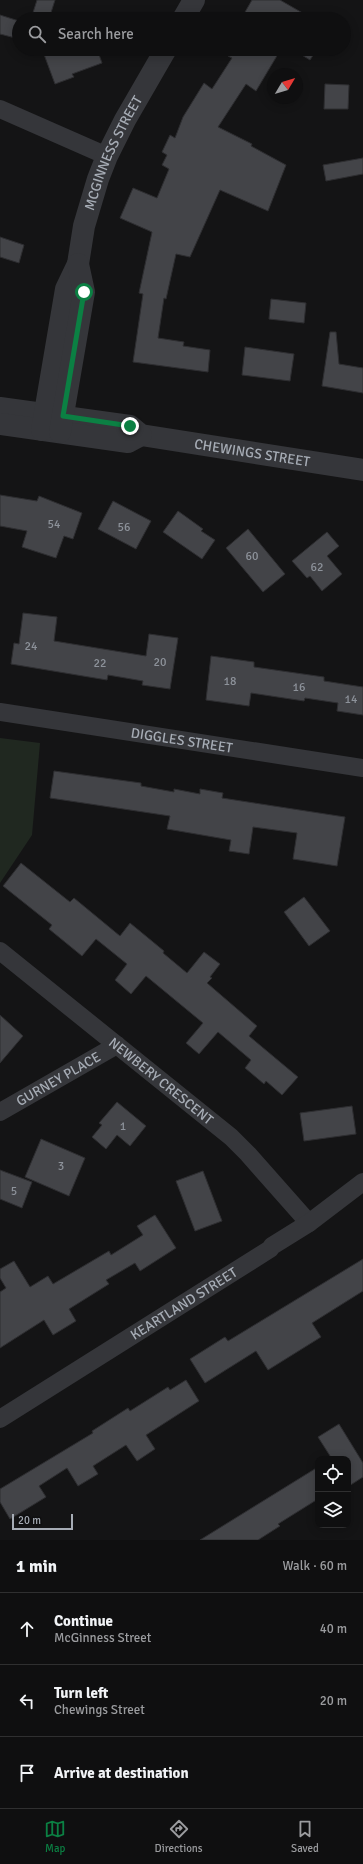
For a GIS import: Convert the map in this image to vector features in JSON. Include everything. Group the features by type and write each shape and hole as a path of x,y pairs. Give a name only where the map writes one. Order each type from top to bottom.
{"street":[{"path":"187,12 194,0"},
{"name":"MCGINNESS STREET","path":"52,423 84,292 78,264 84,226 98,179 107,156 162,56"},
{"path":"0,109 107,156"},
{"name":"CHEWINGS STREET","path":"0,408 52,423"},
{"name":"CHEWINGS STREET","path":"0,424 52,423 130,426 141,435 363,470"},
{"name":"DIGGLES STREET","path":"0,712 363,768"},
{"name":"NEWBERY CRESCENT","path":"0,951 231,1137 248,1154 309,1224"},
{"name":"GURNEY PLACE","path":"0,1112 117,1045"},
{"name":"KEARTLAND STREET","path":"0,1419 309,1224 363,1182"}],"shaded area":[{"path":"0,738 40,743 32,835 0,883"}],"building":[{"path":"37,0 55,0 51,12 33,12"},
{"path":"252,0 280,0 301,12 245,12"},
{"path":"0,15 12,19 12,37 0,34"},
{"path":"45,56 100,56 102,63 72,74 74,77 55,84"},
{"path":"228,56 277,56 270,68 267,68 267,73 256,91 246,84 218,127 252,144 251,146 286,165 268,211 220,190 190,257 176,254 166,299 164,298 158,338 184,342 183,346 210,350 208,372 133,362 143,294 139,293 152,232 120,218 133,188 157,198 169,169 162,165 167,155 162,152 170,135 175,138 183,117 204,83 212,89 232,58"},
{"path":"303,56 313,56 310,60"},
{"path":"325,84 349,85 348,109 324,109"},
{"path":"363,158 363,174 326,181 323,165"},
{"path":"0,237 24,245 19,263 0,257"},
{"path":"271,299 306,303 304,323 269,319"},
{"path":"330,332 336,332 339,364 363,368 363,393 322,386"},
{"path":"245,347 294,354 290,381 242,375"},
{"path":"0,495 37,501 39,496 82,513 73,539 64,536 56,558 22,547 27,531 0,526"},
{"path":"113,501 151,521 136,549 98,529"},
{"path":"178,511 203,529 201,531 215,540 202,559 163,532"},
{"path":"248,529 285,574 263,592 226,548"},
{"path":"327,532 339,546 327,556 342,574 322,591 310,576 307,578 292,561"},
{"path":"23,613 57,617 54,641 146,656 149,634 178,638 170,689 142,685 143,681 108,675 107,680 11,664 14,643 19,644"},
{"path":"211,656 254,662 254,667 324,677 324,681 363,687 363,715 337,711 338,703 305,698 304,701 251,693 249,706 206,700"},
{"path":"54,771 141,783 141,786 174,792 174,789 200,794 200,789 223,793 222,798 345,817 337,866 293,859 297,833 253,827 249,854 229,851 231,840 167,829 170,816 50,798"},
{"path":"21,863 70,902 74,898 120,936 130,923 164,951 163,953 187,973 204,952 220,964 210,977 212,978 207,983 257,1026 249,1036 298,1077 282,1095 266,1081 264,1084 245,1068 251,1060 218,1032 199,1054 186,1043 203,1023 146,976 131,994 115,980 127,964 96,939 82,956 49,929 52,925 3,886"},
{"path":"304,897 330,931 309,946 284,912"},
{"path":"0,1015 23,1036 0,1063"},
{"path":"117,1102 146,1126 130,1146 117,1135 106,1149 92,1137 102,1125 99,1123"},
{"path":"352,1106 356,1134 304,1141 300,1113"},
{"path":"41,1139 85,1158 69,1196 25,1177"},
{"path":"0,1170 32,1182 22,1208 0,1199"},
{"path":"203,1171 222,1221 195,1231 176,1181"},
{"path":"155,1215 176,1248 140,1271 135,1263 106,1280 109,1284 69,1309 76,1321 53,1335 44,1320 0,1348 0,1292 6,1288 0,1278 0,1269 14,1261 30,1287 48,1276 53,1284 109,1251 111,1255 143,1235 137,1226"},
{"path":"363,1259 363,1291 312,1323 321,1337 268,1370 256,1351 205,1383 190,1359 225,1337 228,1341"},
{"path":"186,1380 199,1401 146,1435 155,1449 137,1461 126,1445 93,1466 98,1474 78,1486 67,1468 39,1486 46,1497 10,1519 0,1502 0,1489 93,1433 92,1431 128,1408 130,1411 168,1387 170,1390"},
{"path":"339,1424 363,1463 363,1477 351,1485 351,1456 330,1456 318,1437"},
{"path":"315,1469 315,1501 278,1524 280,1526 258,1540 200,1540"}],"route":[{"path":"84,292 63,416 130,426"}]}
